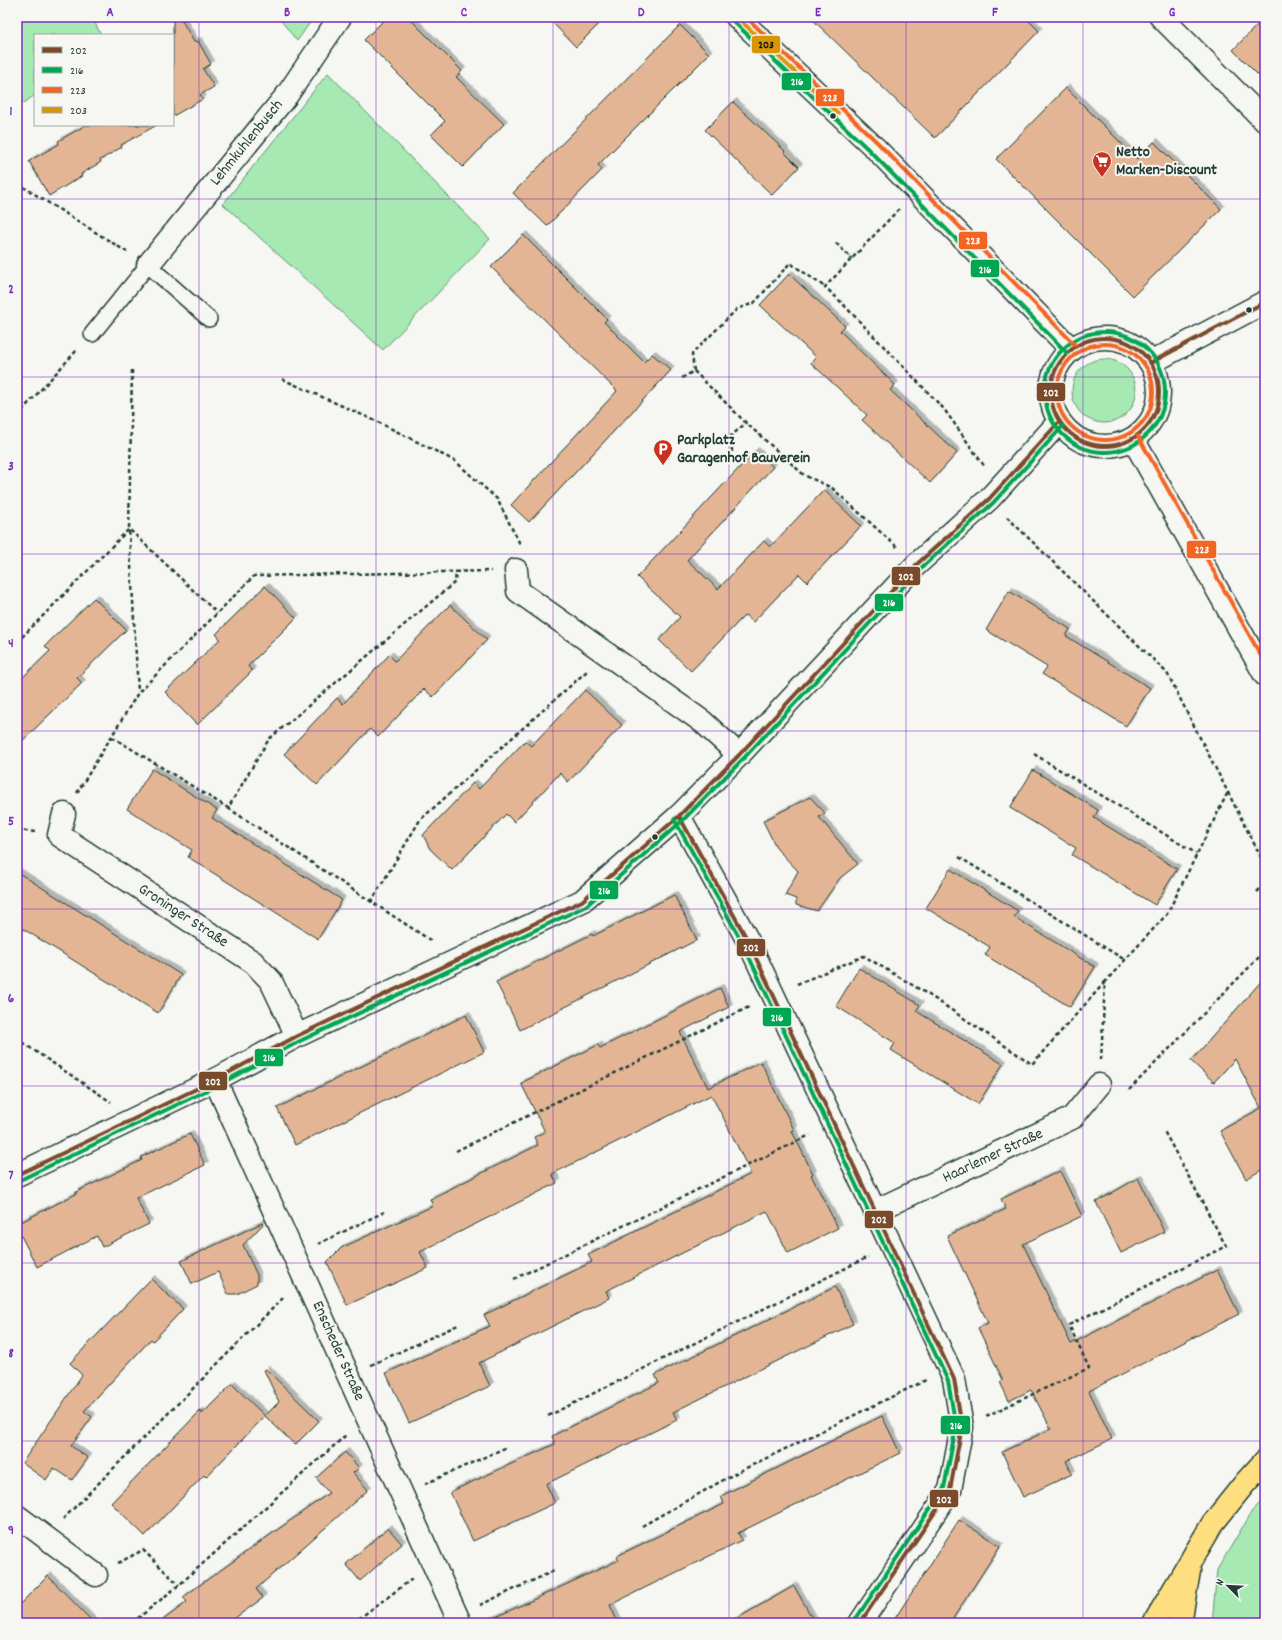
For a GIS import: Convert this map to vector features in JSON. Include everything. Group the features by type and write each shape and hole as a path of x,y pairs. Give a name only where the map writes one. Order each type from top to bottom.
{"highway":[{"path":"1154,1623 1155,1618 1214,1523 1245,1483 1265,1461"},
{"path":"1180,1623 1191,1561"}],"street":[{"name":"Lehmkuhlenbusch","path":"148,265 287,95 340,17"},
{"path":"737,17 874,147 1071,349"},
{"path":"1161,17 1265,121"},
{"path":"1152,362 1265,302"},
{"path":"1100,338 1112,338 1130,344 1152,362 1158,379 1159,397 1153,417 1134,439 1123,443 1104,446 1093,445 1075,437 1059,422 1051,398 1055,370 1071,349 1100,338"},
{"path":"17,1175 215,1080 297,1036 582,901 679,816 739,755 916,565 996,491 1059,422"},
{"path":"1134,439 1265,675"},
{"path":"516,570 518,591 703,722 739,755"},
{"name":"Groninger Straße","path":"64,814 59,835 253,962 271,981 297,1036"},
{"path":"679,816 748,939 954,1379 962,1427 950,1490 860,1623"},
{"name":"Enscheder Straße","path":"215,1080 459,1620"},
{"name":"Haarlemer Straße","path":"875,1211 1072,1118 1099,1085"},
{"path":"17,1516 96,1575"}],"lane":[{"path":"92,334 148,265 209,319"}],"path":[{"path":"17,183 148,265"},
{"path":"825,287 917,190"},
{"path":"836,243 852,259"},
{"path":"916,565 832,488 804,476 746,423 694,371 692,354 737,309 754,303 790,263 825,287 837,298 944,409 983,466 996,491 1167,673 1265,865"},
{"path":"17,416 92,334"},
{"path":"132,370 129,529 138,693"},
{"path":"682,378 694,371"},
{"path":"64,814 138,693 254,576 516,570 526,555 497,500 455,461 378,422 282,379"},
{"path":"732,452 731,436 746,423"},
{"path":"129,529 217,613"},
{"path":"17,642 129,529"},
{"path":"228,808 269,739 455,582 456,572"},
{"path":"371,902 420,820 606,654"},
{"path":"112,737 228,808 436,945 446,965"},
{"path":"1034,754 1197,854"},
{"path":"456,1151 774,994 864,956 929,995 1032,1064 1167,914 1228,792"},
{"path":"959,857 1125,960"},
{"path":"1257,892 1265,884"},
{"path":"1129,1090 1265,951"},
{"path":"1099,1085 1105,982"},
{"path":"17,1039 108,1100 133,1120"},
{"path":"514,1279 834,1123"},
{"path":"962,1427 1089,1368 1069,1325 1226,1246 1164,1131"},
{"path":"295,1256 384,1212"},
{"path":"548,1416 891,1245"},
{"path":"45,1537 304,1278"},
{"path":"348,1375 458,1326"},
{"path":"642,1526 734,1474 949,1369"},
{"path":"132,1623 179,1585 367,1416"},
{"path":"402,1495 507,1447"},
{"path":"96,1575 143,1550 179,1585"},
{"path":"353,1623 433,1563"},
{"path":"459,1620 556,1570"}],"green space":[{"path":"17,17 92,17 100,34 34,34 34,96 17,108"},
{"path":"278,17 314,17 297,41"},
{"path":"328,73 490,239 383,350 223,204"},
{"path":"1104,359 1116,361 1127,368 1134,379 1136,391 1134,403 1127,414 1116,421 1104,423 1092,421 1081,414 1074,403 1072,391 1074,379 1081,368 1092,361"},
{"path":"1265,1498 1265,1623 1212,1623 1217,1570 1252,1511"}],"building":[{"path":"173,17 180,17 194,42 198,41 211,64 203,69 214,87 200,95 203,99 174,115 174,34"},
{"path":"387,17 408,17 462,71 456,77 504,124 463,167 431,135 445,121 364,40"},
{"path":"547,17 606,17 576,47"},
{"path":"810,17 1025,17 1039,31 935,138"},
{"path":"1265,17 1265,82 1233,50"},
{"path":"680,25 709,54 598,165 602,170 547,226 513,193"},
{"name":"Netto Marken-Discount","path":"1066,88 1137,159 1154,142 1221,209 1133,296 996,159"},
{"path":"733,102 785,151 784,152 799,167 772,195 705,130"},
{"path":"84,126 155,126 121,145 122,147 100,160 101,162 81,174 82,176 49,196 29,161 59,144 58,141"},
{"path":"523,235 607,319 604,322 644,362 652,354 671,370 529,522 511,505 617,391 491,267"},
{"path":"789,274 845,326 840,331 895,385 890,390 957,453 930,483 862,420 867,415 811,363 816,357 760,305"},
{"path":"755,451 773,467 687,560 718,589 764,541 770,547 824,490 861,526 807,582 799,574 753,622 745,615 691,671 659,640 680,617 637,577"},
{"path":"265,586 296,618 248,666 252,671 197,725 165,692 220,639 216,634"},
{"path":"1009,591 1070,629 1066,636 1150,688 1126,726 1042,674 1047,667 986,630"},
{"path":"94,598 126,630 77,678 82,683 17,746 17,683 50,651 45,646"},
{"path":"450,605 487,640 433,697 424,689 378,737 370,729 317,785 284,754 337,698 343,704 389,655 395,661"},
{"path":"585,690 622,725 568,782 560,773 514,822 506,814 452,870 430,849 423,835 473,783 479,789 525,741 531,746"},
{"path":"152,769 217,810 212,818 342,900 318,939 188,857 192,850 127,809"},
{"path":"1033,770 1098,810 1094,818 1177,869 1155,905 1072,855 1076,848 1010,808"},
{"path":"810,797 825,813 819,817 858,864 840,878 817,911 796,905 796,899 785,895 798,871 777,849 763,821"},
{"path":"950,869 1018,911 1014,917 1095,967 1070,1007 985,955 990,947 926,908"},
{"path":"17,872 181,975 158,1013 17,925"},
{"path":"674,895 697,940 520,1030 496,982 592,934 593,936"},
{"path":"859,968 920,1005 916,1011 1003,1064 978,1104 891,1050 895,1043 836,1006"},
{"path":"1265,977 1265,1168 1246,1179 1220,1131 1261,1108 1235,1059 1214,1082 1191,1061"},
{"path":"720,988 729,1007 680,1032 708,1088 761,1062 794,1130 792,1131 813,1174 811,1175 838,1228 788,1253 767,1211 606,1291 609,1298 479,1363 490,1386 409,1423 386,1373 490,1326 484,1315 592,1262 588,1255 751,1174 723,1117 711,1095 552,1174 557,1183 420,1252 428,1268 347,1305 327,1262 341,1248 433,1206 430,1199 538,1145 534,1137 545,1132 521,1083 598,1045 600,1048"},
{"path":"466,1015 484,1052 295,1145 277,1108"},
{"path":"190,1134 205,1165 136,1198 149,1224 102,1247 97,1236 37,1267 17,1228 17,1224 76,1194 76,1192 142,1160 141,1157"},
{"path":"1060,1171 1082,1216 1023,1244 1071,1344 1217,1270 1239,1314 1089,1391 1112,1439 1066,1461 1072,1474 1023,1497 1002,1452 1051,1429 1031,1390 1009,1401 1000,1382 1003,1380 978,1328 988,1323 947,1236 1006,1209 1001,1199"},
{"path":"1138,1178 1164,1232 1121,1253 1096,1202"},
{"path":"262,1223 263,1224 243,1245 257,1275 257,1284 237,1294 228,1294 218,1272 192,1284 181,1261"},
{"path":"151,1279 183,1309 153,1341 151,1339 84,1411 92,1417 71,1446 88,1458 72,1480 54,1468 46,1480 22,1463 82,1375 70,1363"},
{"path":"835,1287 853,1324 673,1412 677,1420 546,1484 555,1503 473,1541 450,1492 555,1444 552,1436 659,1383 655,1375"},
{"path":"266,1369 319,1421 295,1445 265,1416 279,1402 264,1370"},
{"path":"232,1384 265,1416 206,1477 204,1475 145,1536 111,1503 200,1411 202,1414"},
{"path":"882,1416 900,1453 738,1533 742,1540 610,1605 618,1623 483,1623 619,1560 617,1556 724,1504 721,1496"},
{"path":"345,1452 359,1468 353,1473 368,1490 256,1589 263,1598 228,1623 159,1623 187,1602 183,1597 329,1493 316,1478"},
{"path":"959,1520 1000,1546 950,1623 892,1623"},
{"path":"388,1528 402,1544 360,1581 346,1564"},
{"path":"48,1576 94,1623 17,1623 17,1607"},
{"path":"794,1586 815,1623 729,1623"}],"transit line":[{"name":"203","path":"737,17 838,113"},
{"name":"223","path":"746,17 878,143 1075,345"},
{"name":"216","path":"733,21 870,151 1067,353"},
{"name":"202","path":"1152,362 1265,302"},
{"name":"216","path":"1105,332 1117,333 1128,337 1138,342 1147,350 1155,359 1160,369 1164,380 1165,392 1164,404 1160,415 1155,425 1147,434 1138,442 1128,447 1117,451 1105,452 1093,451 1082,447 1072,442 1063,434 1055,425 1050,415 1046,404 1045,392 1046,380 1050,369 1055,359 1063,350 1072,342 1082,337 1093,333 1105,332"},
{"name":"202","path":"1105,338 1126,342 1143,354 1155,371 1159,392 1155,413 1143,430 1126,442 1105,446 1084,442 1067,430 1055,413 1051,392 1055,371 1067,354 1084,342 1105,338"},
{"name":"223","path":"1105,344 1123,348 1132,352 1139,358 1145,365 1149,374 1153,392 1149,410 1145,419 1139,426 1132,432 1123,436 1105,440 1087,436 1078,432 1071,426 1065,419 1061,410 1057,392 1061,374 1065,365 1071,358 1078,352 1087,348 1105,344"},
{"name":"202","path":"17,1175 215,1080 297,1036 582,901 679,816 739,755 916,565 989,499 1059,422"},
{"name":"216","path":"20,1180 218,1085 300,1041 586,906 683,820 743,759 920,569 993,503 1063,426"},
{"name":"223","path":"1138,436 1265,663"},
{"name":"202","path":"679,816 747,939 954,1379 962,1427 950,1490 860,1623"},
{"name":"216","path":"674,819 742,942 948,1381 956,1427 944,1488 855,1620"}],"place":[{"name":"Netto Marken-Discount","path":"1102,178"},
{"name":"Parkplatz Garagenhof Bauverein","path":"663,466"}]}
